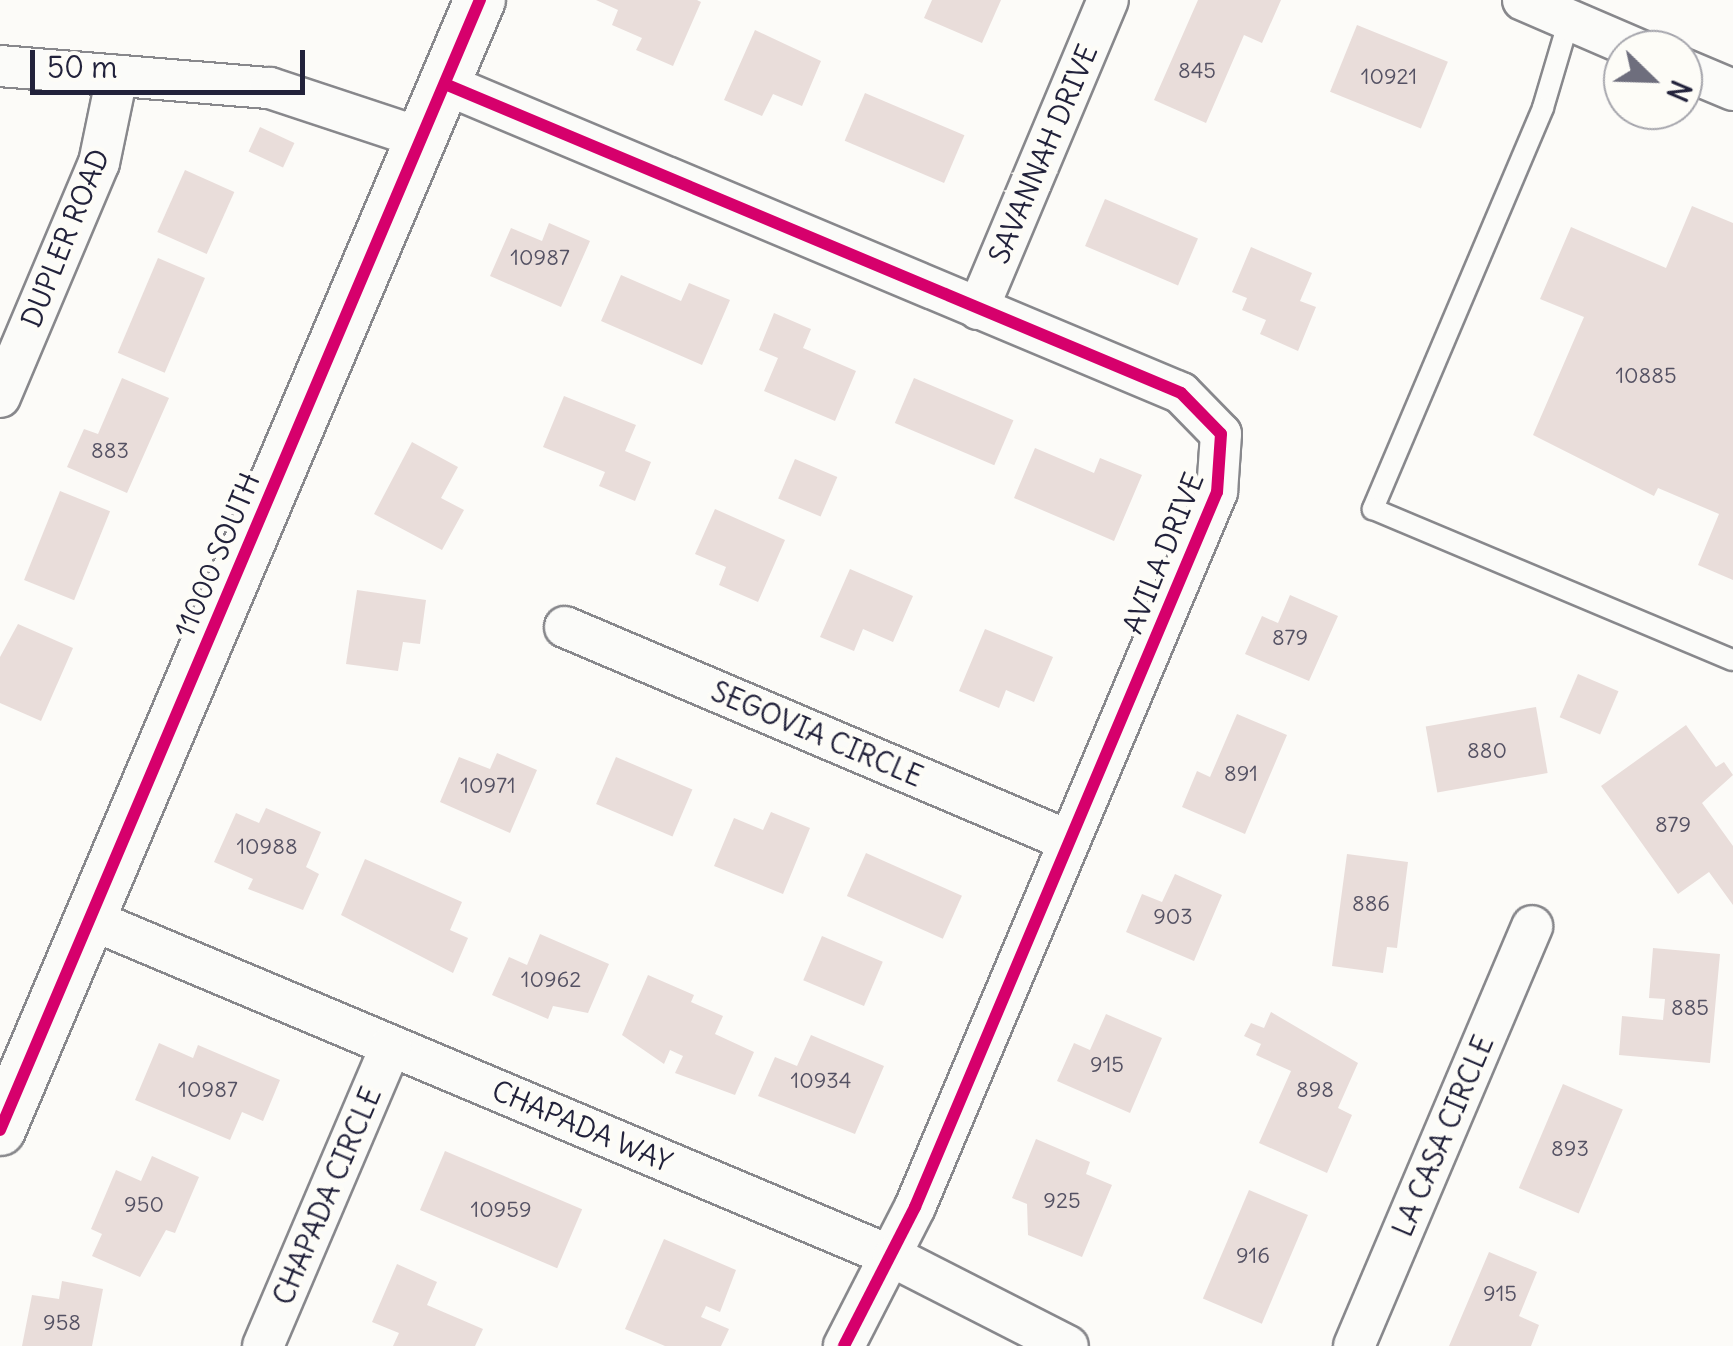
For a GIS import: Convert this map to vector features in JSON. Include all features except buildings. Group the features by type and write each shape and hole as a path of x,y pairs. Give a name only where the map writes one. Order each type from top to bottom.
{"street":[{"name":"11000 SOUTH","path":"0,1130 480,0"},
{"name":"SAVANNAH DRIVE","path":"978,308 1108,0"},
{"path":"1523,0 1603,35"},
{"path":"0,66 306,95 422,138"},
{"name":"DUPLER ROAD","path":"0,397 99,163 117,76"},
{"path":"1703,77 1733,90"},
{"name":"AVILA DRIVE","path":"444,84 1181,393 1221,434 1217,492 893,1257 844,1346"},
{"name":"SEGOVIA CIRCLE","path":"566,627 1069,842"},
{"name":"CHAPADA WAY","path":"90,919 893,1257 1068,1346"},
{"name":"LA CASA CIRCLE","path":"1354,1346 1532,926"},
{"name":"CHAPADA CIRCLE","path":"264,1346 391,1046"}],"lane":[{"path":"1569,20 1542,108 1373,509 1733,660"}],"cycle path":[{"path":"0,1130 480,0"},
{"path":"445,84 1181,393 1221,434 1217,492 915,1207 844,1346"}]}
